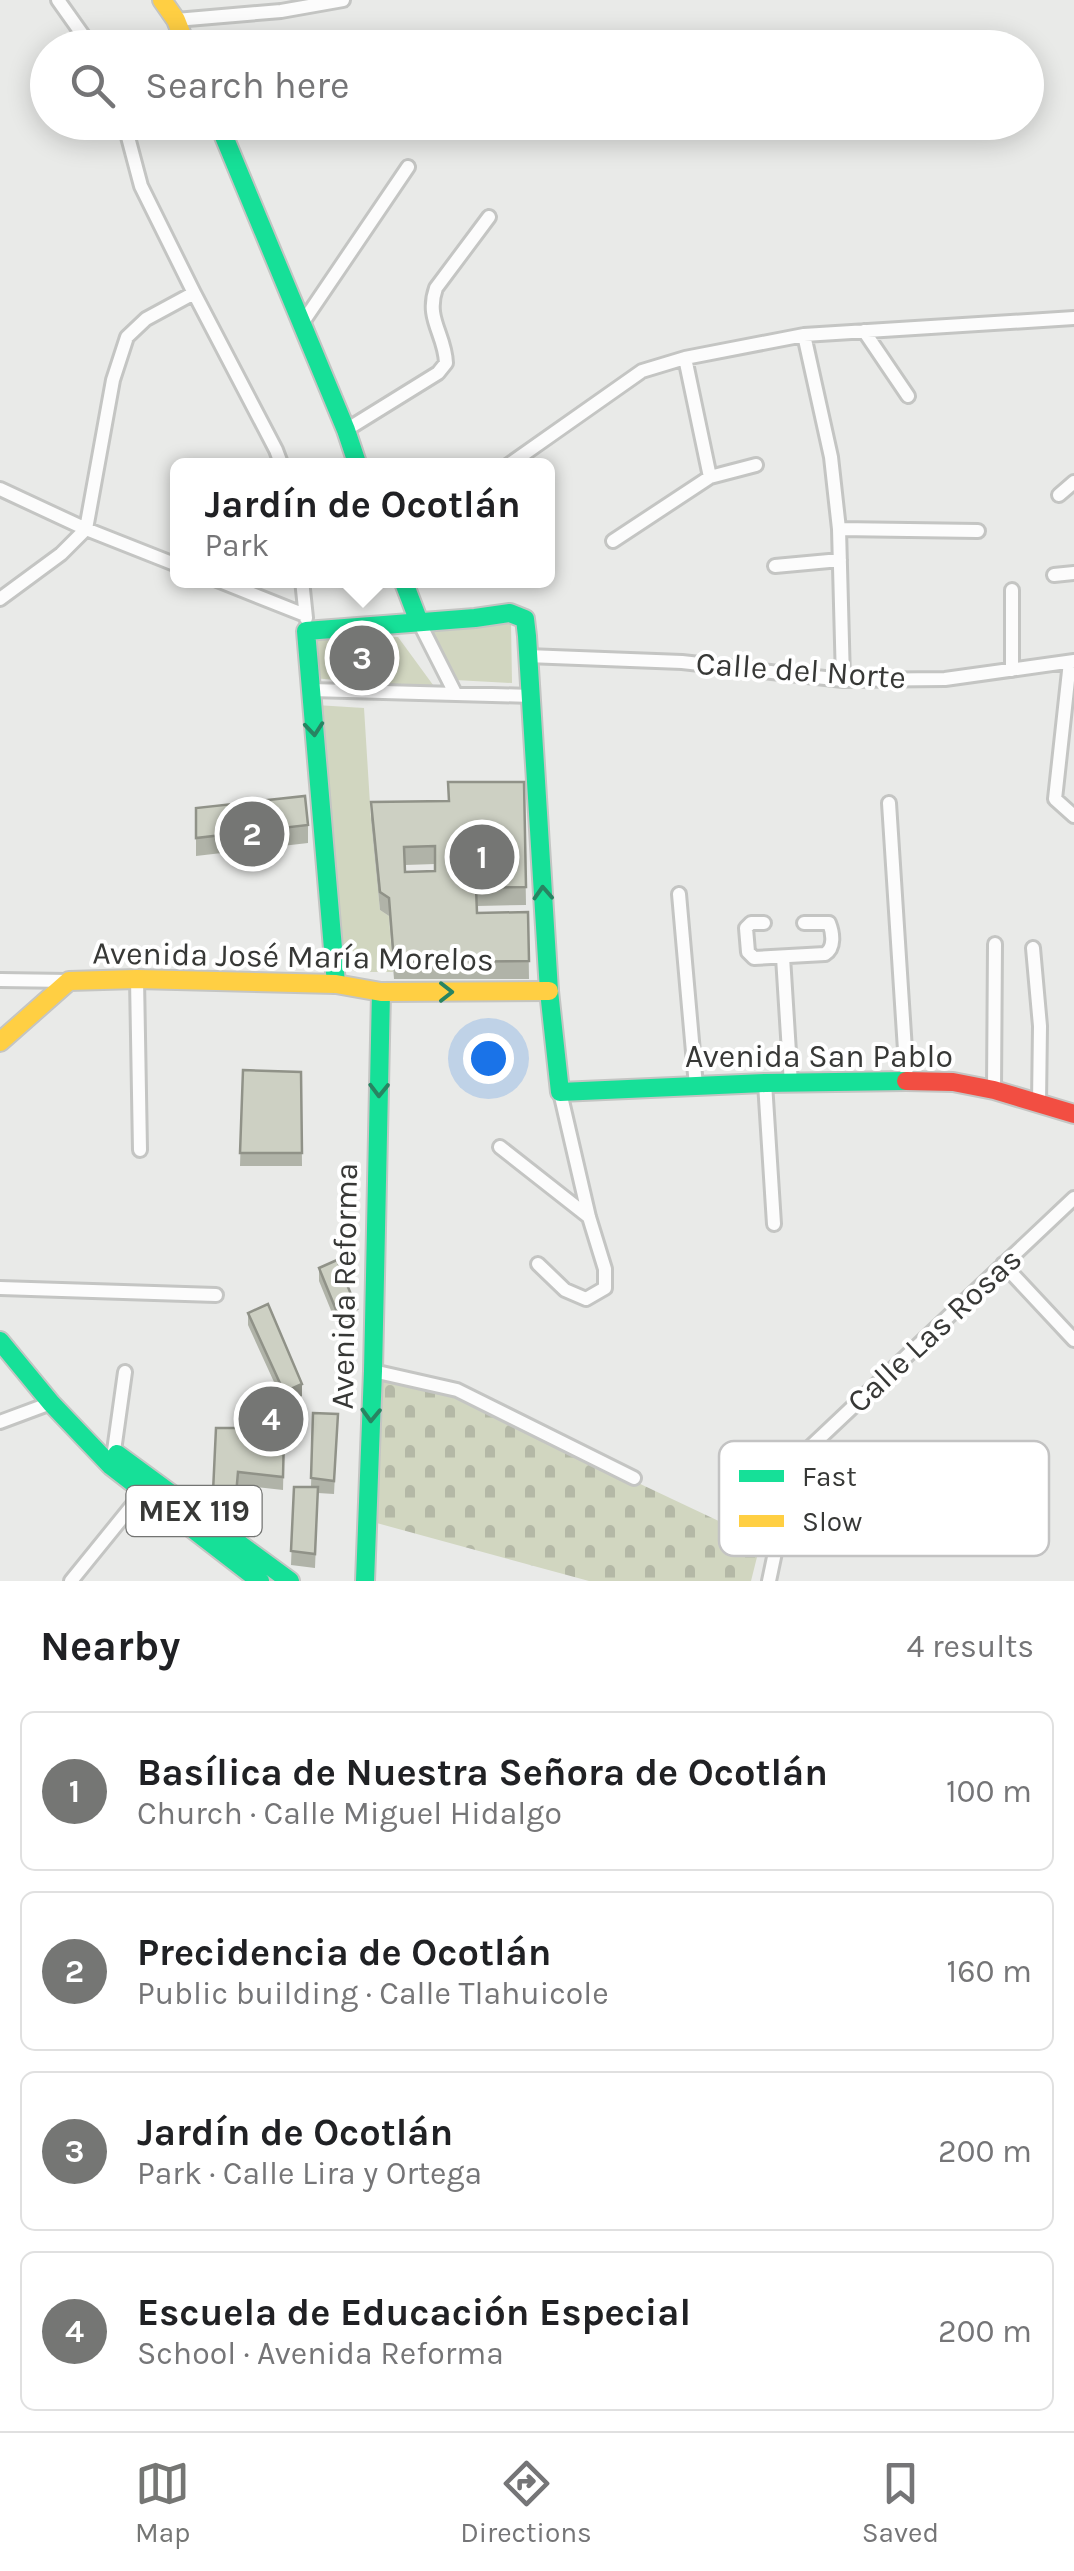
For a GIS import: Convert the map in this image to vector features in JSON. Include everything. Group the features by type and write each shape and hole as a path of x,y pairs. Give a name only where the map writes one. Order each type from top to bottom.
{"street":[{"path":"58,0 79,30"},
{"path":"162,0 180,30"},
{"path":"176,20 342,0"},
{"path":"129,140 141,186 279,458"},
{"path":"225,140 355,458"},
{"path":"301,325 408,168"},
{"path":"346,430 438,373 446,362 446,350 432,317 436,288 488,217"},
{"path":"0,599 61,554 86,530 113,380 126,337 146,319 194,294"},
{"path":"518,458 642,372 685,358 804,335 1074,318"},
{"path":"864,331 908,396"},
{"path":"804,335 831,457 839,528 843,680"},
{"path":"685,358 710,477"},
{"path":"613,541 710,477 756,465"},
{"path":"1059,496 1074,482"},
{"path":"0,489 86,530 170,562"},
{"path":"839,528 978,531"},
{"path":"774,566 840,560"},
{"path":"1054,576 1074,574"},
{"path":"234,588 306,623 419,622 510,613 525,619 548,991 560,1092 604,1270 605,1288 586,1299 565,1290 538,1264"},
{"path":"303,588 336,984"},
{"path":"405,588 455,693"},
{"path":"1012,590 1012,670"},
{"name":"Calle del Norte","path":"527,656 682,662 843,680 945,679 1072,661"},
{"path":"1072,661 1055,798 1074,816"},
{"path":"311,690 532,696"},
{"path":"889,803 908,1081"},
{"path":"679,894 696,1086"},
{"path":"764,923 748,925 750,956 754,958 829,951 829,923 804,923"},
{"path":"994,1090 996,944"},
{"path":"1033,948 1040,1026 1039,1103"},
{"path":"783,957 791,1084"},
{"path":"137,978 140,1150"},
{"name":"Avenida José María Morelos","path":"0,1042 69,981 137,978 336,984 381,992 548,991"},
{"path":"0,980 69,981"},
{"name":"Avenida Reforma","path":"365,1581 381,992"},
{"name":"Avenida San Pablo","path":"560,1092 766,1083 954,1082 1074,1114"},
{"path":"766,1083 774,1224"},
{"path":"500,1147 589,1217"},
{"name":"Calle Las Rosas","path":"817,1441 1074,1198"},
{"path":"1003,1264 1074,1340"},
{"path":"0,1288 216,1295"},
{"name":"MEX 119","path":"0,1340 51,1404 260,1581"},
{"path":"373,1370 456,1390 634,1478"},
{"path":"107,1455 125,1372"},
{"path":"0,1422 51,1404"},
{"path":"70,1581 147,1486"},
{"name":"MEX 119","path":"147,1486 290,1581"},
{"name":"Calle Las Rosas","path":"770,1581 775,1556"}],"green space":[{"path":"511,622 512,683 455,680 429,634 429,626"},
{"path":"308,634 398,637 436,689 313,678"},
{"path":"316,705 364,708 380,910 389,916 393,972 356,972 339,963"},
{"path":"379,1376 452,1395 719,1521 719,1556 757,1556 751,1581 589,1581 373,1522"}],"building":[{"path":"448,782 524,782 526,887 476,888 477,913 528,912 529,961 394,962 389,898 380,892 371,802 449,801","holes":["435,846 435,871 405,872 404,847"]},
{"path":"305,796 308,825 196,838 196,808"},
{"path":"243,1070 301,1072 302,1153 240,1153"},
{"path":"337,1260 357,1309 339,1317 319,1268"},
{"path":"268,1304 302,1384 284,1392 248,1313"},
{"path":"260,1390 285,1393 283,1477 238,1472 236,1495 213,1492 216,1428 258,1428"},
{"path":"313,1413 338,1414 334,1481 311,1478"},
{"path":"294,1487 318,1487 315,1554 291,1551"}],"traffic: fast":[{"path":"225,140 355,458"},
{"path":"406,588 419,622"},
{"path":"336,984 306,631 510,613 525,619 527,636 549,991 560,1092 906,1081"},
{"path":"365,1581 381,992"},
{"path":"0,1341 51,1403 111,1466 260,1581"},
{"path":"117,1454 290,1581"}],"traffic: slow":[{"path":"162,0 180,30"},
{"path":"0,1042 69,981 336,984 381,992 549,991"}],"traffic: jam":[{"path":"906,1081 953,1082 994,1090 1074,1114"}],"place":[{"name":"Jardín de Ocotlán","path":"362,658"},
{"name":"Precidencia de Ocotlán","path":"252,834"},
{"name":"Basílica de Nuestra Señora de Ocotlán","path":"482,857"},
{"name":"Escuela de Educación Especial","path":"271,1419"}]}
